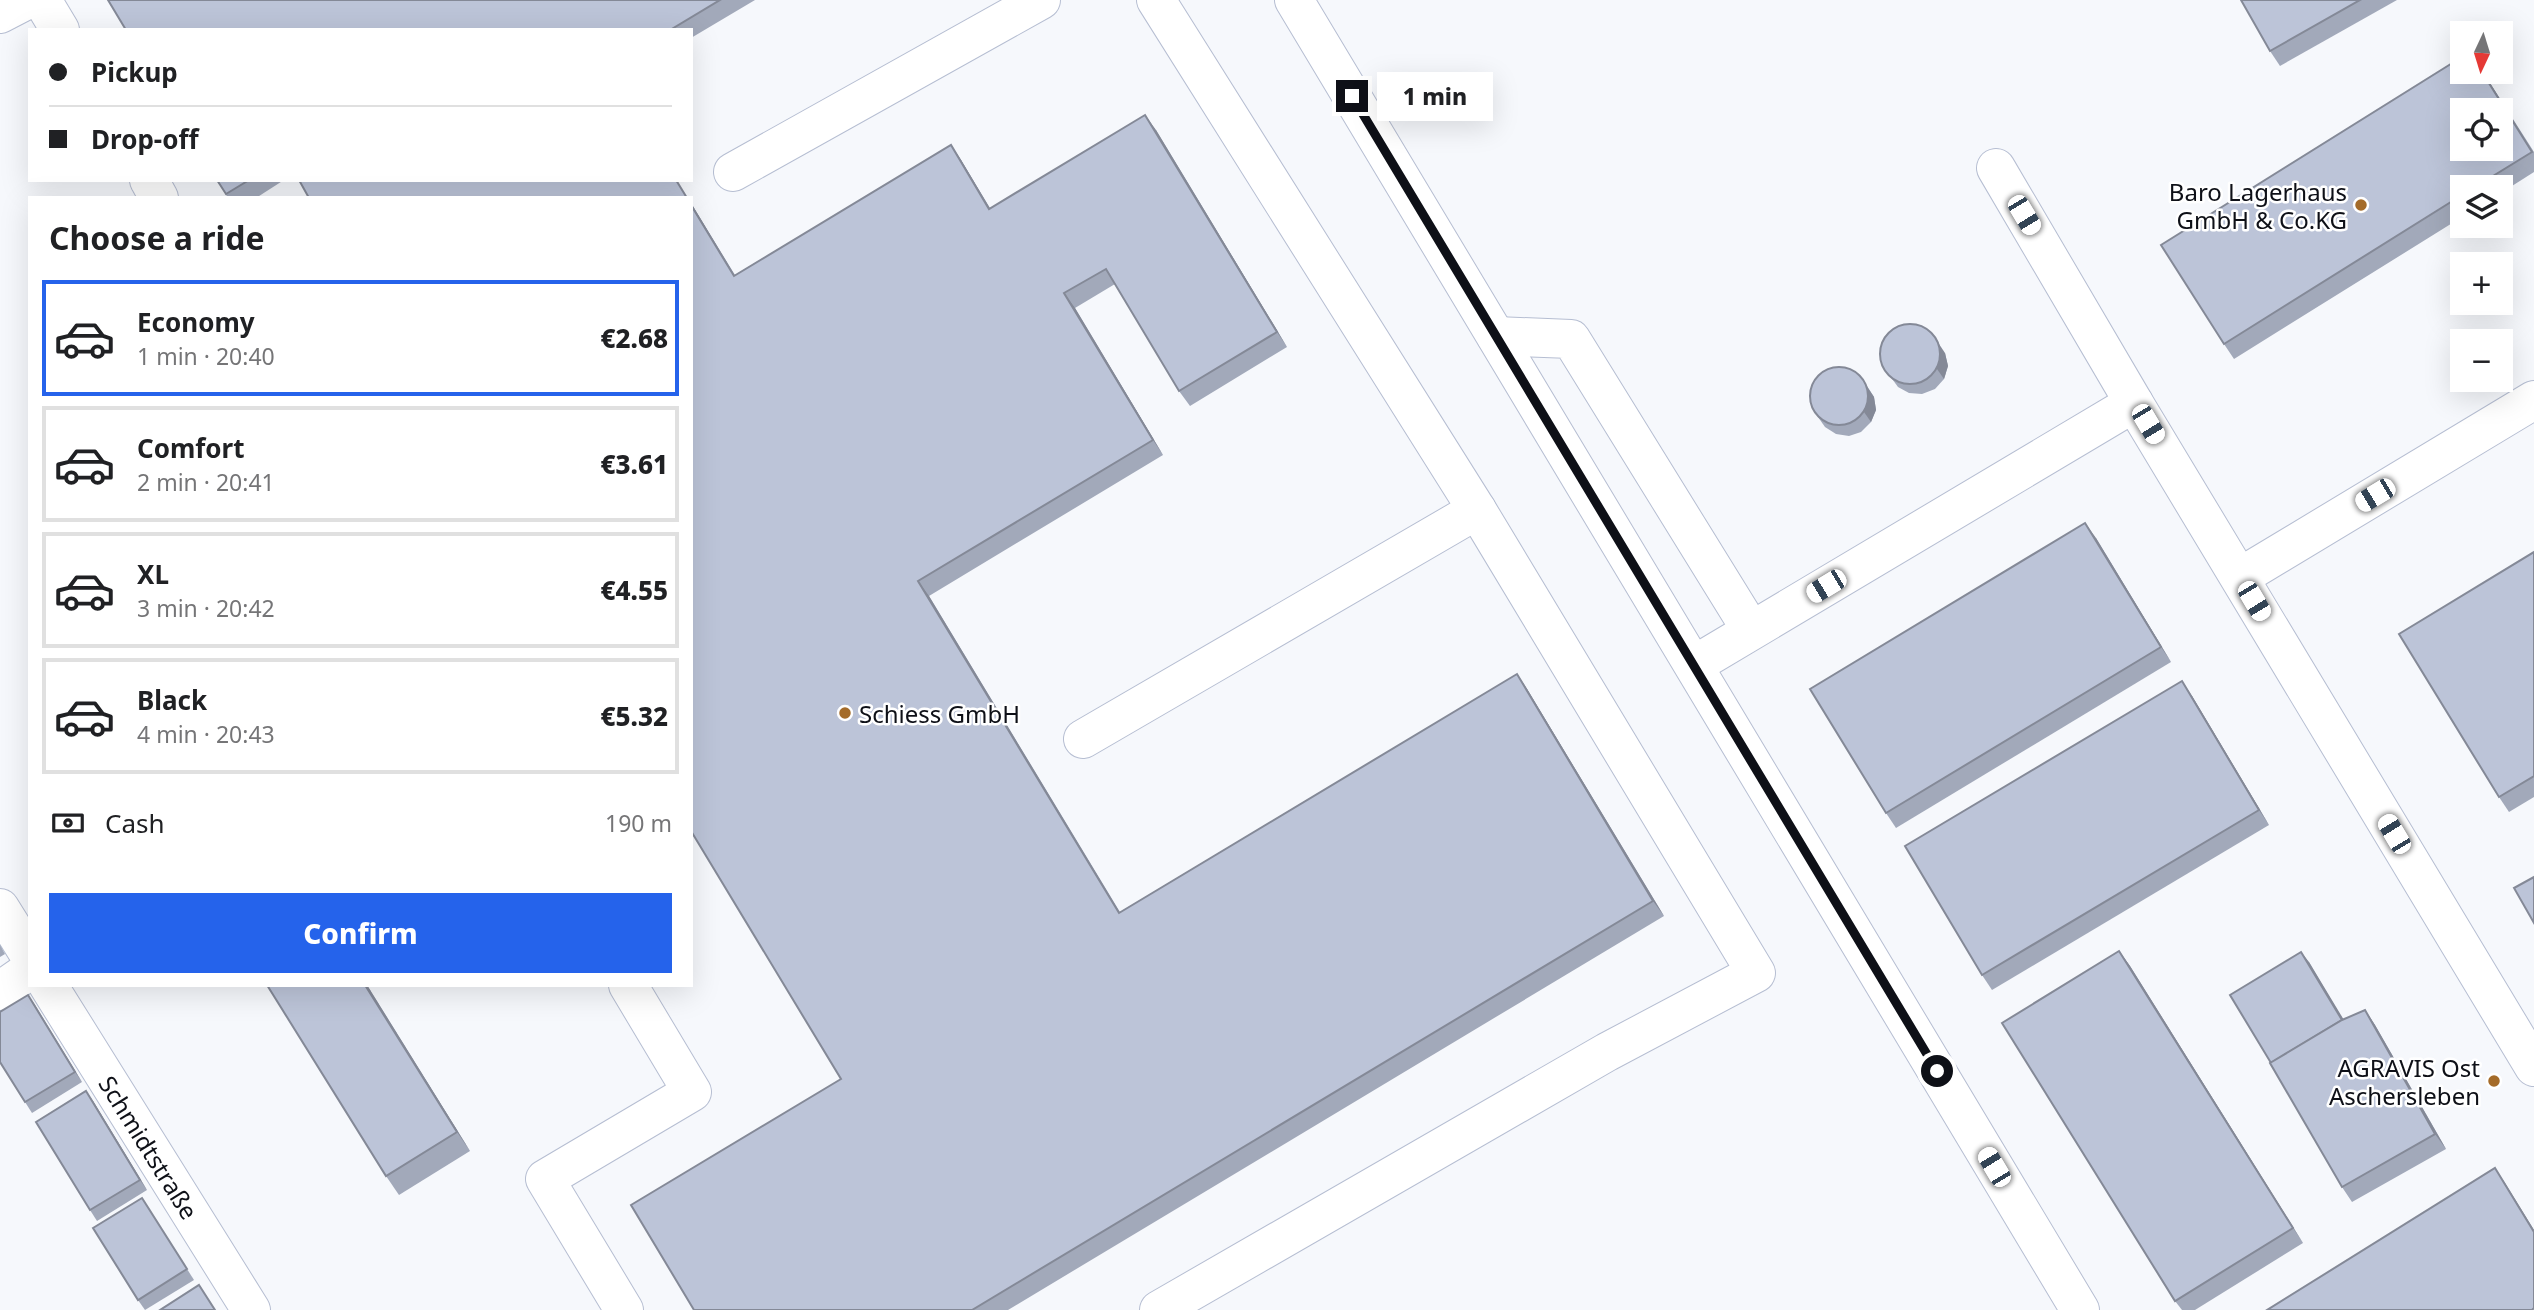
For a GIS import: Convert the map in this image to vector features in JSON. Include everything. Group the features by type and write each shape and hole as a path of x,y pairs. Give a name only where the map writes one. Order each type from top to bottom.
{"street":[{"path":"0,13 27,0"},
{"path":"42,0 59,28"},
{"path":"733,172 1041,0"},
{"path":"1156,0 1477,510 1756,973 1607,1052 1159,1310"},
{"path":"1294,0 2080,1310"},
{"path":"1996,168 2134,403 2534,1067"},
{"path":"1496,336 1571,339 1751,630"},
{"path":"2240,577 2534,400"},
{"path":"1693,665 2134,403"},
{"path":"1083,739 1477,510"},
{"path":"0,908 28,953"},
{"path":"0,991 28,971"},
{"name":"Schmidtstraße","path":"49,987 251,1310"},
{"path":"624,1310 545,1179 692,1092 629,987"}],"building":[{"path":"108,0 720,0 673,28 125,28"},
{"path":"2241,0 2360,0 2270,51"},
{"name":"Baro Lagerhaus GmbH & Co.KG","path":"2450,64 2450,84 2490,84 2498,98 2450,98 2450,161 2513,161 2513,122 2532,152 2495,175 2450,175 2450,203 2224,344 2161,245"},
{"name":"Schiess GmbH","path":"1145,115 1277,332 1179,391 1106,269 1064,293 1153,440 918,581 1119,913 1517,674 1653,901 972,1310 694,1310 631,1205 841,1079 693,834 693,208 734,276 951,145 989,209"},
{"path":"218,182 246,182 226,194"},
{"path":"300,182 677,182 686,196 308,196"},
{"path":"1910,324 1931,333 1940,354 1931,375 1910,384 1889,375 1880,354 1889,333"},
{"path":"1839,367 1860,375 1868,396 1860,417 1839,425 1818,417 1810,396 1818,375"},
{"path":"2085,523 2161,647 1886,813 1810,689"},
{"path":"2534,552 2534,776 2499,797 2399,634"},
{"path":"2182,681 2259,810 1982,975 1905,846"},
{"path":"2534,877 2534,923 2514,888"},
{"path":"2119,951 2293,1228 2175,1301 2002,1023"},
{"path":"2301,952 2342,1020 2271,1063 2230,995"},
{"path":"268,987 366,987 457,1132 386,1176"},
{"path":"28,995 75,1072 25,1102 0,1062 0,1012"},
{"path":"2365,1010 2435,1134 2342,1187 2270,1063 2342,1020"},
{"path":"86,1091 140,1180 90,1210 36,1122"},
{"path":"2495,1168 2534,1232 2532,1310 2267,1310"},
{"path":"142,1198 187,1269 138,1300 93,1228"},
{"path":"199,1285 215,1310 160,1310"}],"place":[{"name":"Baro Lagerhaus GmbH & Co.KG","path":"2361,205"},
{"name":"Schiess GmbH","path":"845,713"},
{"name":"AGRAVIS Ost Aschersleben","path":"2494,1081"}],"route":[{"path":"1352,96 1937,1071"}]}
